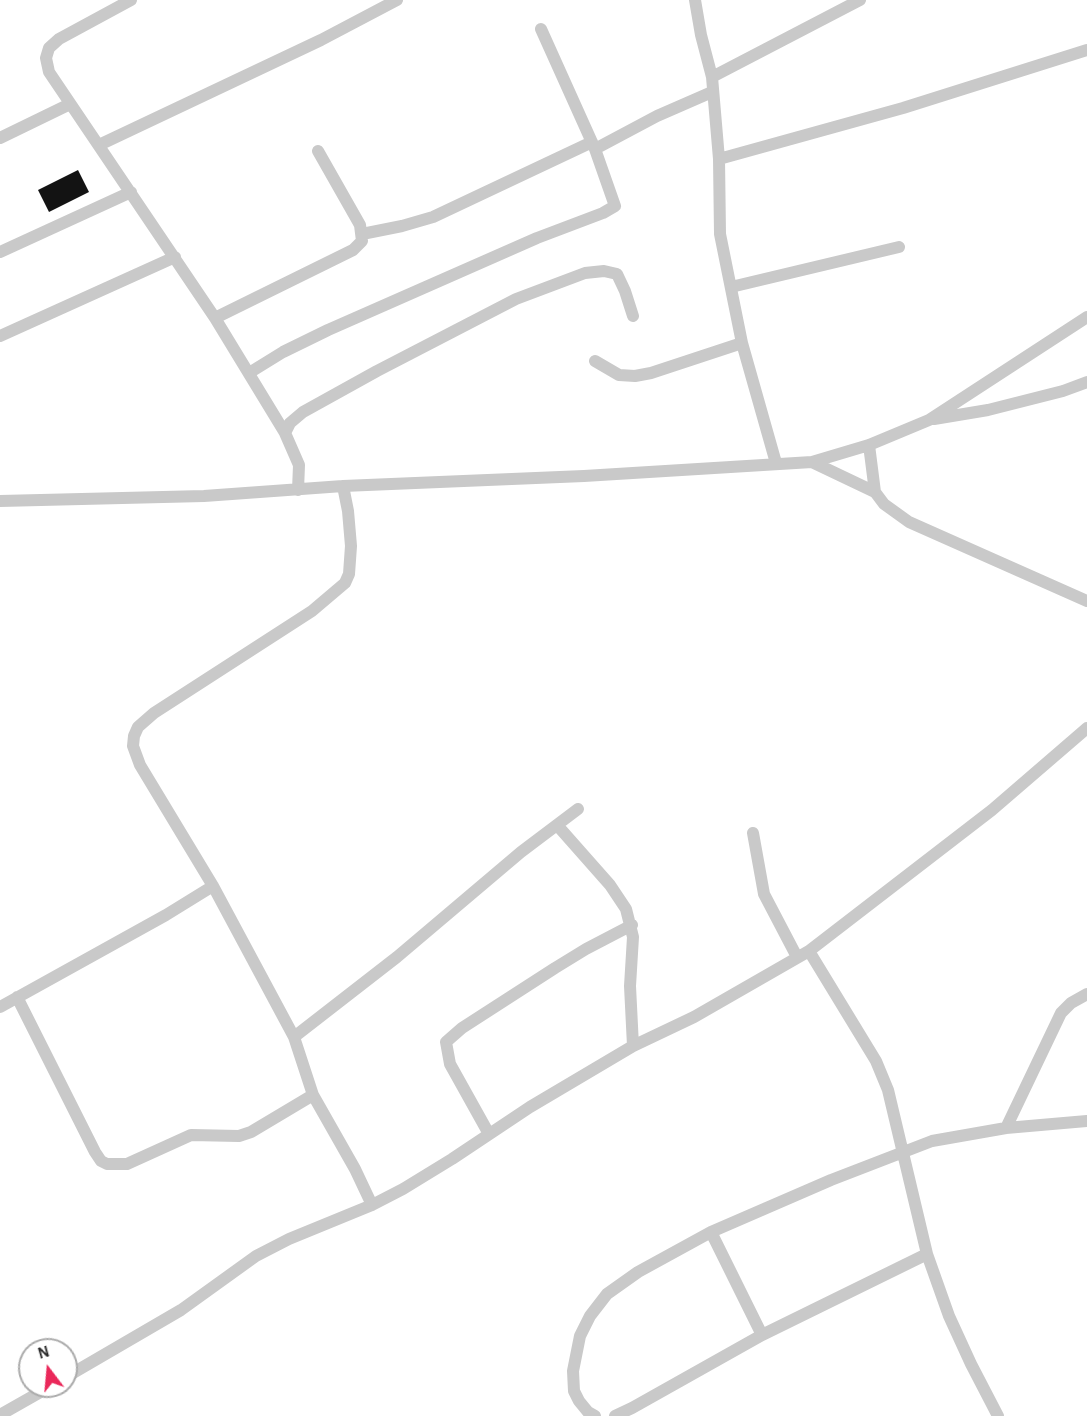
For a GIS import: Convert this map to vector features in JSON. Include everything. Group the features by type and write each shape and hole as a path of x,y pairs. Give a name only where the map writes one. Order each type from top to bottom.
{"street":[{"path":"131,0 59,39 49,48 46,58 49,72 215,318 285,433 299,465 298,490"},
{"path":"99,145 290,55 397,0"},
{"path":"695,0 712,77 719,159 720,234 742,343 776,464"},
{"path":"712,77 860,0"},
{"path":"249,373 283,352 338,325 537,238 612,208 615,202 594,146 541,29"},
{"path":"719,159 903,108 1087,50"},
{"path":"362,234 402,226 434,216 712,92"},
{"path":"0,138 70,104"},
{"path":"215,318 353,250 362,242 360,225 318,151"},
{"path":"0,252 131,192"},
{"path":"731,287 899,247"},
{"path":"0,336 175,257"},
{"path":"285,433 290,423 303,412 377,371 516,299 585,273 604,271 617,274 626,291 633,316"},
{"path":"0,501 204,496 343,486 584,476 812,462 869,445 929,420 1087,316"},
{"path":"595,361 619,375 635,376 651,374 742,343"},
{"path":"929,420 988,410 1063,391 1087,382"},
{"path":"869,445 875,492"},
{"path":"812,462 875,492 884,504 909,522 1087,601"},
{"path":"343,486 351,546 349,574 345,583 312,611 154,713 138,727 133,746 140,765 213,886 294,1037 313,1095 372,1204"},
{"path":"78,1370 181,1310 256,1256 289,1239 372,1204 452,1159 530,1107 633,1046 694,1017 809,951 992,810 1087,728"},
{"path":"294,1037 397,957 521,852 578,809"},
{"path":"557,825 610,885 626,909 632,925 630,986 633,1046"},
{"path":"753,833 764,894 797,957"},
{"path":"0,1007 166,915 213,886"},
{"path":"489,1134 450,1064 446,1042 457,1032 536,980 586,949 632,925"},
{"path":"809,951 876,1061 888,1090 927,1254 949,1316 970,1364 999,1416"},
{"path":"1006,1128 1061,1013 1071,1003 1087,994"},
{"path":"17,997 47,1052 90,1142 101,1161 107,1164 127,1164 191,1135 239,1136 251,1132 313,1095"},
{"path":"595,1416 588,1412 574,1391 573,1371 580,1336 590,1316 607,1294 638,1272 711,1232 904,1151 945,1138 1006,1128 1087,1121"},
{"path":"711,1232 762,1335"},
{"path":"615,1416 762,1335 927,1254"},
{"path":"0,1415 30,1398"}],"building":[{"path":"78,170 89,192 49,212 38,190"}]}
